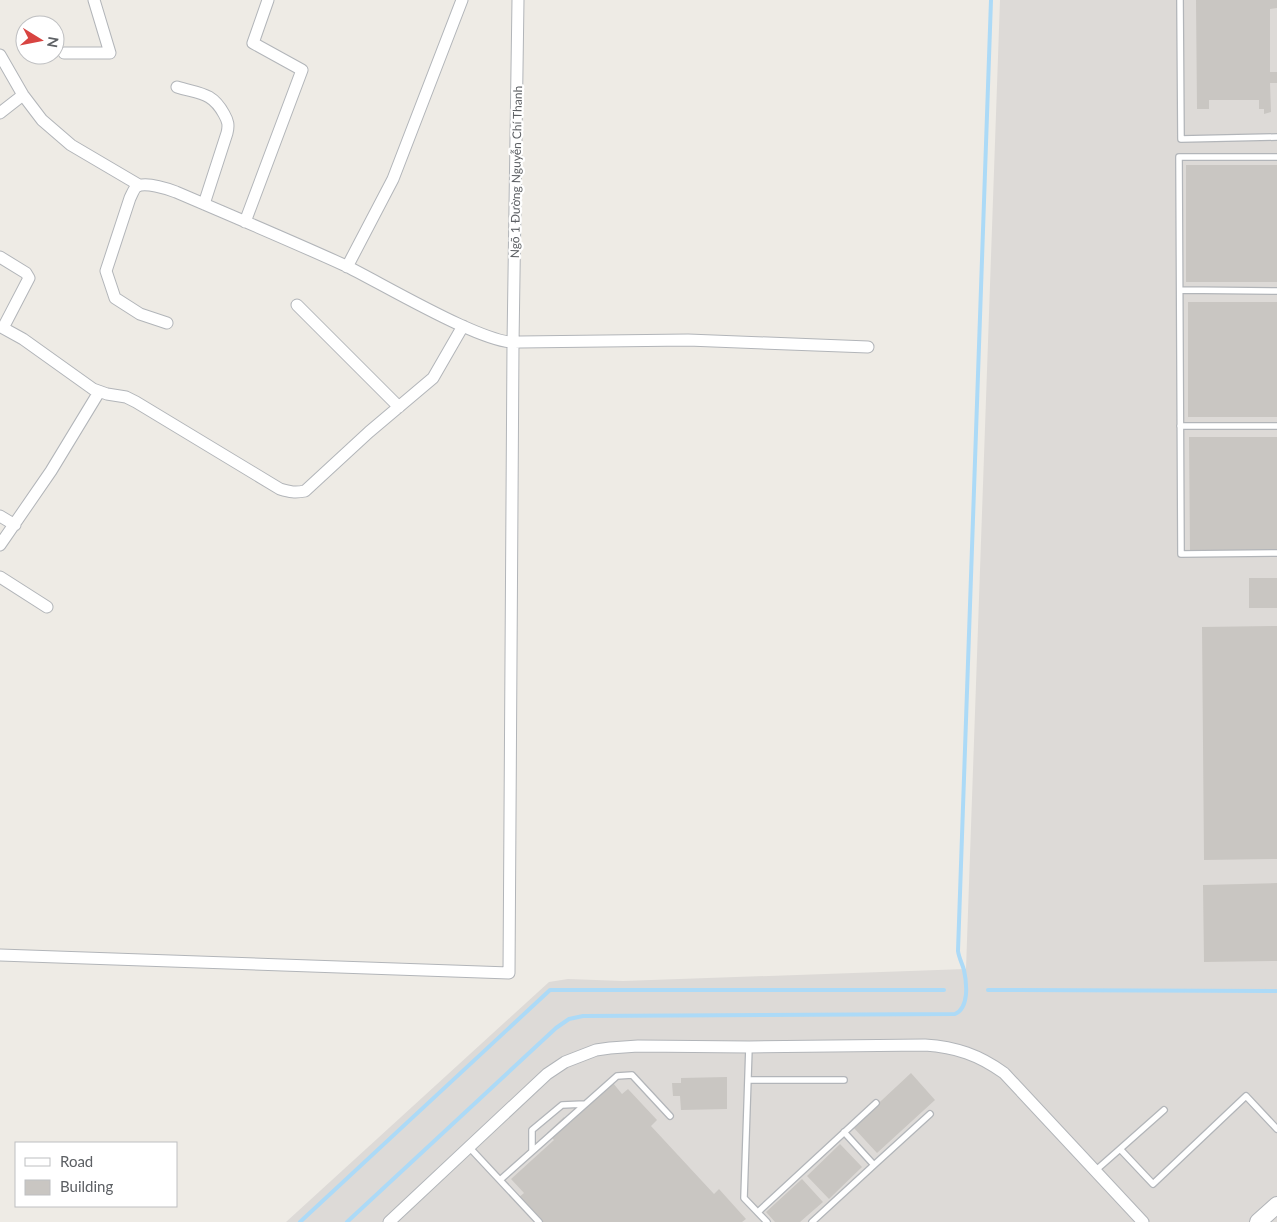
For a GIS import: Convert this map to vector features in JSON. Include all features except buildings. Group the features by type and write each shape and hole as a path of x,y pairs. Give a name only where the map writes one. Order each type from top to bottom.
{"street":[{"path":"65,53 110,54 94,0"},
{"path":"244,222 302,70 253,43 268,0"},
{"path":"347,267 393,179 462,0"},
{"name":"Ngõ 1 Đường Nguyễn Chí Thanh","path":"0,955 509,973 522,343 518,0"},
{"path":"0,55 23,95 42,120 71,145 139,185 164,188 204,204 347,267 463,326 493,339 522,343 688,340 868,347"},
{"path":"177,87 213,98 218,103 229,123 228,133 204,204"},
{"path":"0,112 23,95"},
{"path":"139,185 135,188 130,198 106,271 115,298 140,314 167,323"},
{"path":"0,257 26,273 29,278 2,327 99,392 136,402 280,489 297,493 305,491 368,432 433,378 463,326"},
{"path":"297,305 400,407"},
{"path":"0,546 51,471 99,392"},
{"path":"0,516 15,524"},
{"path":"0,577 47,607"},
{"path":"389,1222 557,1066 596,1050 638,1046 925,1045 950,1047 966,1052 981,1058 1004,1073 1143,1222"},
{"path":"1258,1222 1277,1205"}],"lane":[{"path":"1180,0 1181,139 1277,137"},
{"path":"1277,157 1179,157 1181,554 1277,553"},
{"path":"1180,290 1277,291"},
{"path":"1180,426 1277,426"},
{"path":"749,1047 744,1198 767,1222"},
{"path":"500,1180 617,1076 632,1075 670,1116"},
{"path":"748,1080 844,1080"},
{"path":"1120,1149 1152,1184 1246,1096 1277,1129"},
{"path":"758,1212 876,1103"},
{"path":"532,1151 532,1130 562,1105 585,1104"},
{"path":"1096,1171 1164,1110"},
{"path":"812,1222 930,1114"},
{"path":"844,1132 874,1165"},
{"path":"469,1147 539,1222"}],"shaded area":[{"path":"1000,0 1277,0 1277,1222 286,1222 549,982 568,979 623,981 966,969"}],"waterway":[{"path":"347,1222 556,1028 569,1019 583,1016 955,1014 963,1007 966,995 966,982 958,951 991,0"},
{"path":"300,1222 550,990 944,990"},
{"path":"988,990 1277,991"}]}
